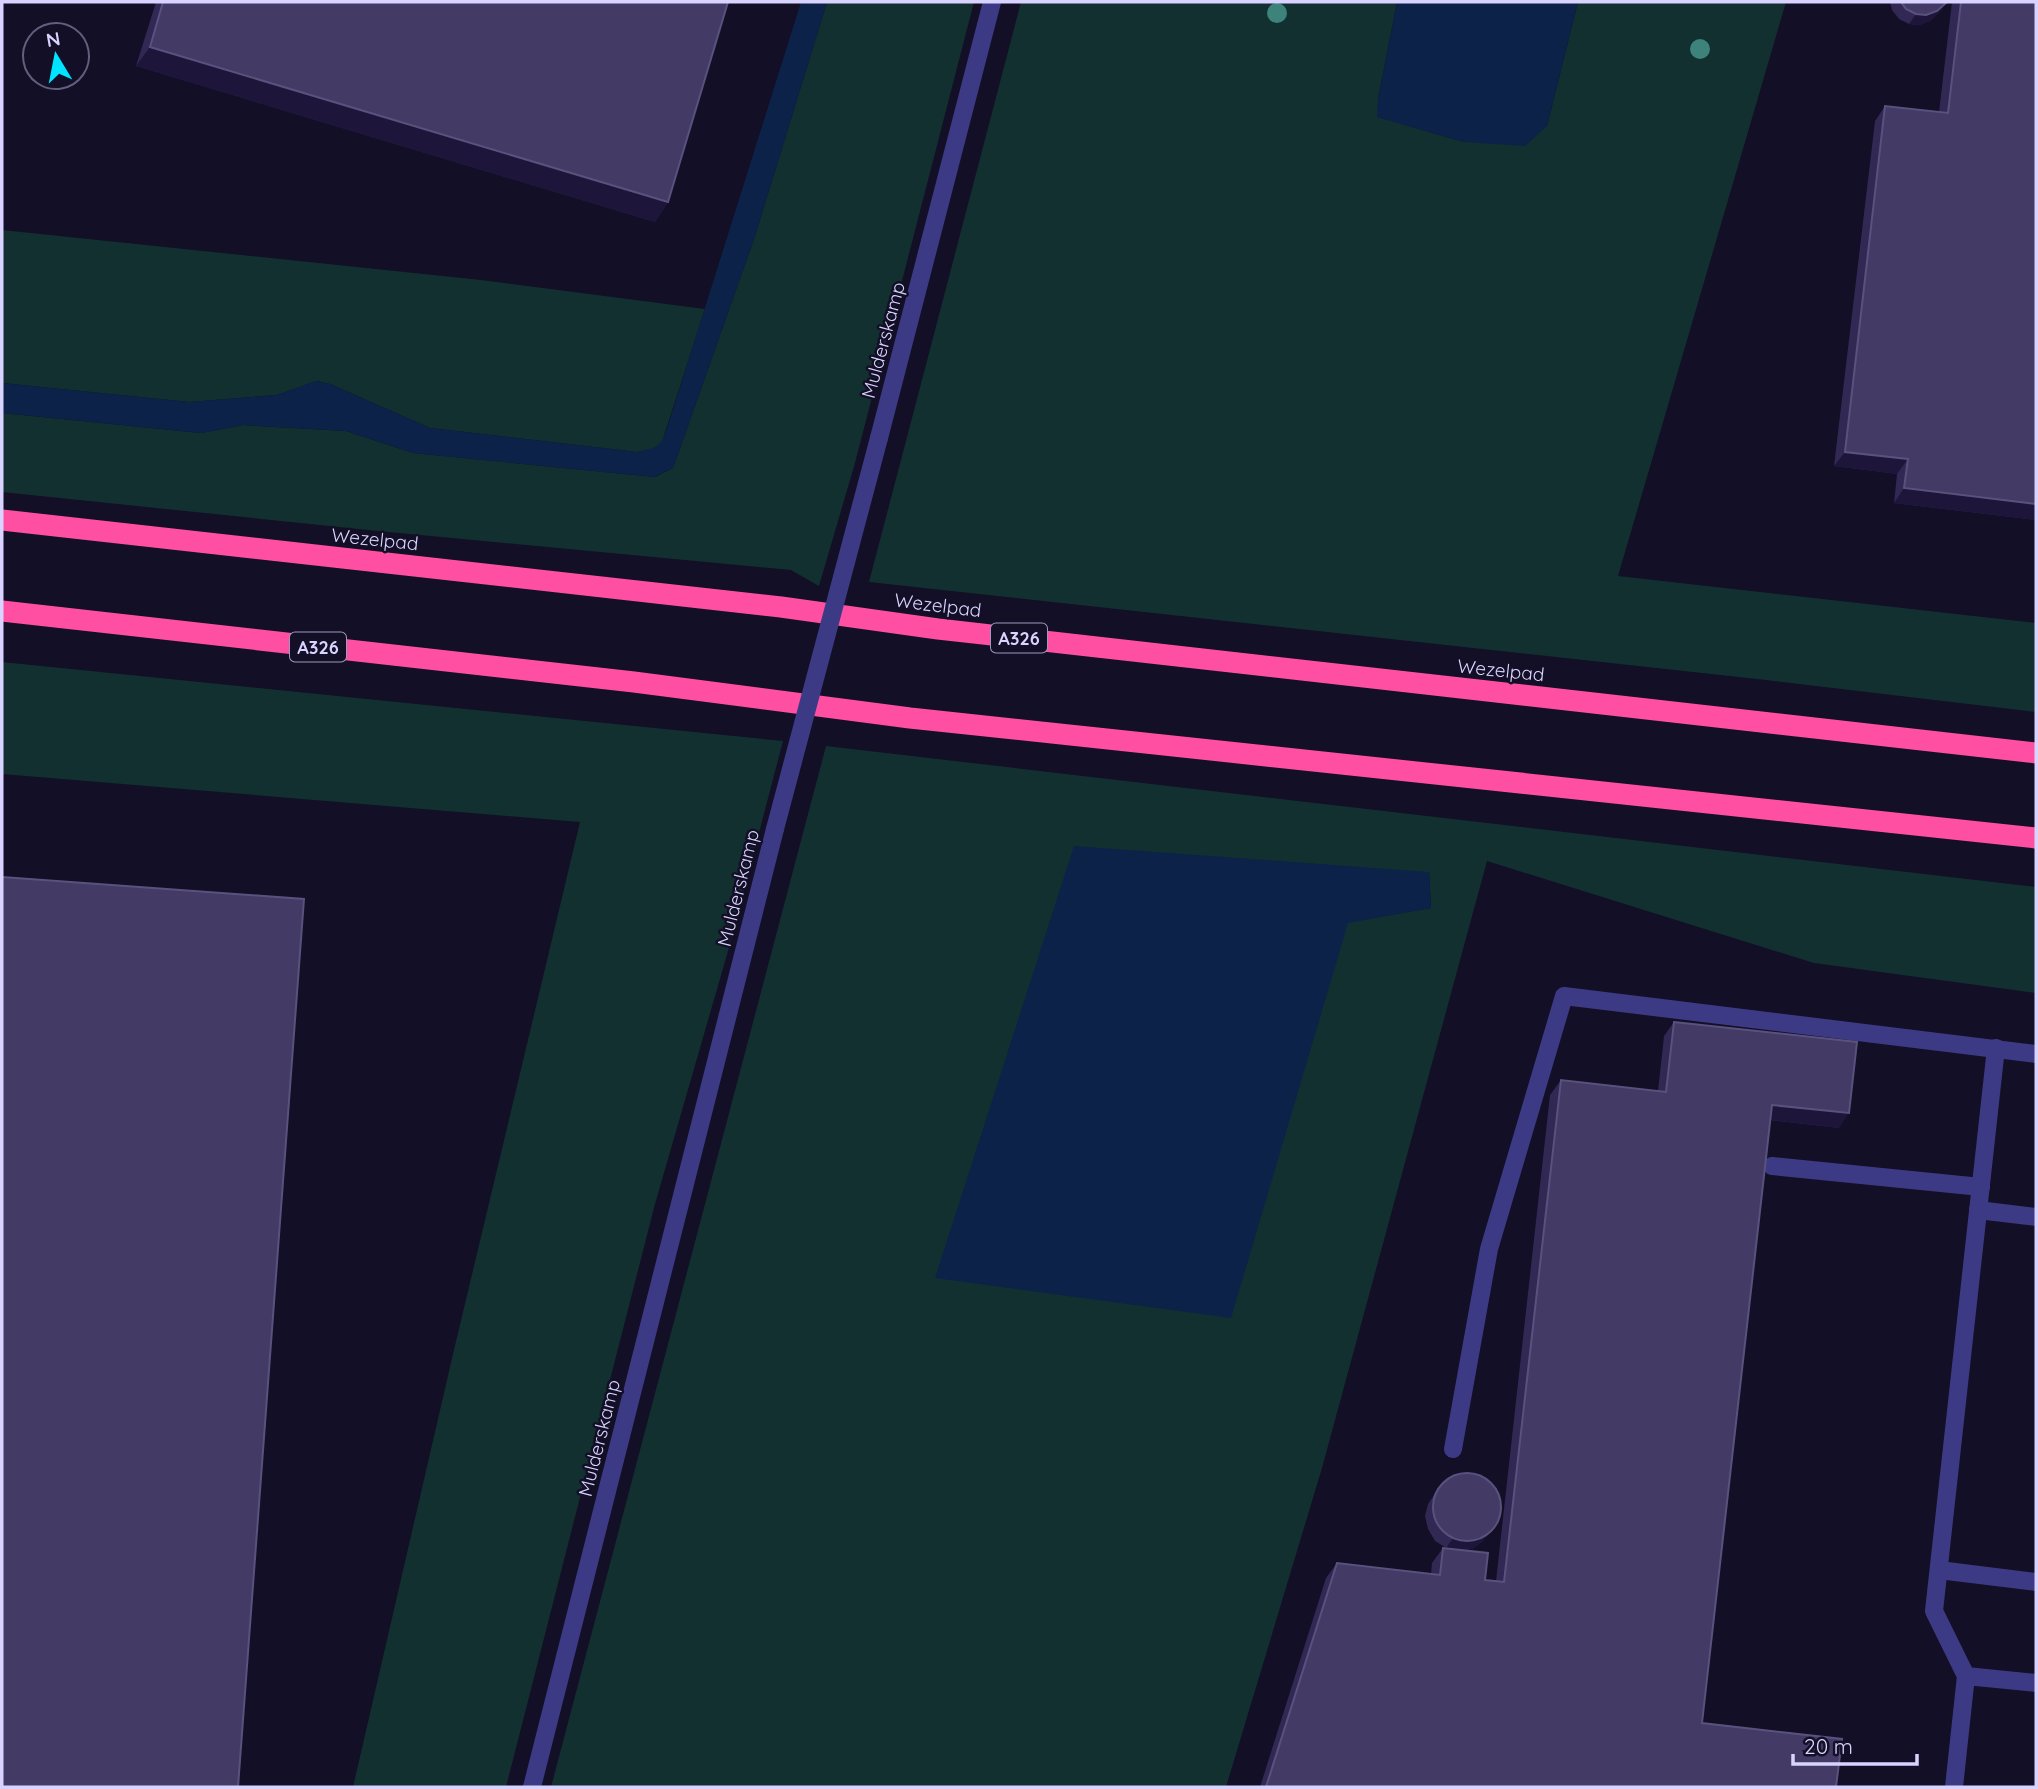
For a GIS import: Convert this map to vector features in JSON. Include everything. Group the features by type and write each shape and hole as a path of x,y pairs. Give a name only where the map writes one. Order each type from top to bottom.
{"highway":[{"name":"Wezelpad","path":"2,520 754,604 938,629 2036,754"},
{"name":"A326","path":"2,611 634,682 924,720 2036,838"}],"street":[{"name":"Mulderskamp","path":"532,1787 775,829 992,2"},
{"path":"1453,1449 1489,1249 1564,996 2036,1054"},
{"path":"1954,1787 1966,1676 1934,1611 1996,1048"},
{"path":"1772,1166 1981,1187"},
{"path":"1978,1210 2036,1217"},
{"path":"1939,1570 2036,1582"},
{"path":"1966,1676 2036,1683"}],"green space":[{"path":"827,2 974,2 855,463 819,586 791,570 2,492 2,413 201,433 243,425 346,431 413,453 655,477 673,468 754,239"},
{"path":"1021,2 1397,2 1378,99 1378,117 1464,142 1547,126 1578,2 1786,2 1618,576 2036,623 2036,712 869,582"},
{"path":"2,230 481,280 705,309 662,442 657,448 637,452 430,428 330,384 317,381 277,395 189,402 2,383"},
{"path":"2,662 783,741 728,951 655,1204 506,1787 353,1787 580,822 2,774"},
{"path":"826,746 2036,887 2036,993 1814,963 1487,861 1322,1468 1226,1787 551,1787","holes":["1429,872 1431,908 1348,922"]}],"water":[{"path":"801,2 827,2 754,239 673,468 654,477 413,453 346,431 243,425 201,433 2,413 2,383 189,402 277,395 316,381 330,384 430,428 637,452 657,446 663,439 670,419"},
{"path":"1397,2 1578,2 1547,126 1525,146 1464,142 1377,117"},
{"path":"1074,846 1429,872 1431,908 1348,923 1231,1318 935,1278"}],"building":[{"path":"163,2 728,2 668,202 150,47"},
{"path":"1901,2 1947,2 1937,11 1926,15 1906,9"},
{"path":"1961,2 2036,2 2036,504 1904,488 1908,459 1845,452 1885,106 1948,113"},
{"path":"2,877 304,899 238,1787 2,1787"},
{"path":"1674,1022 1857,1042 1849,1113 1772,1105 1702,1723 1842,1739 1836,1787 1266,1787 1337,1563 1440,1575 1443,1548 1488,1553 1485,1580 1504,1582 1561,1080 1666,1092"},
{"path":"1467,1473 1480,1476 1491,1483 1498,1494 1501,1507 1498,1520 1491,1531 1480,1538 1467,1541 1454,1538 1443,1531 1436,1520 1433,1507 1436,1494 1443,1483 1454,1476"}]}
